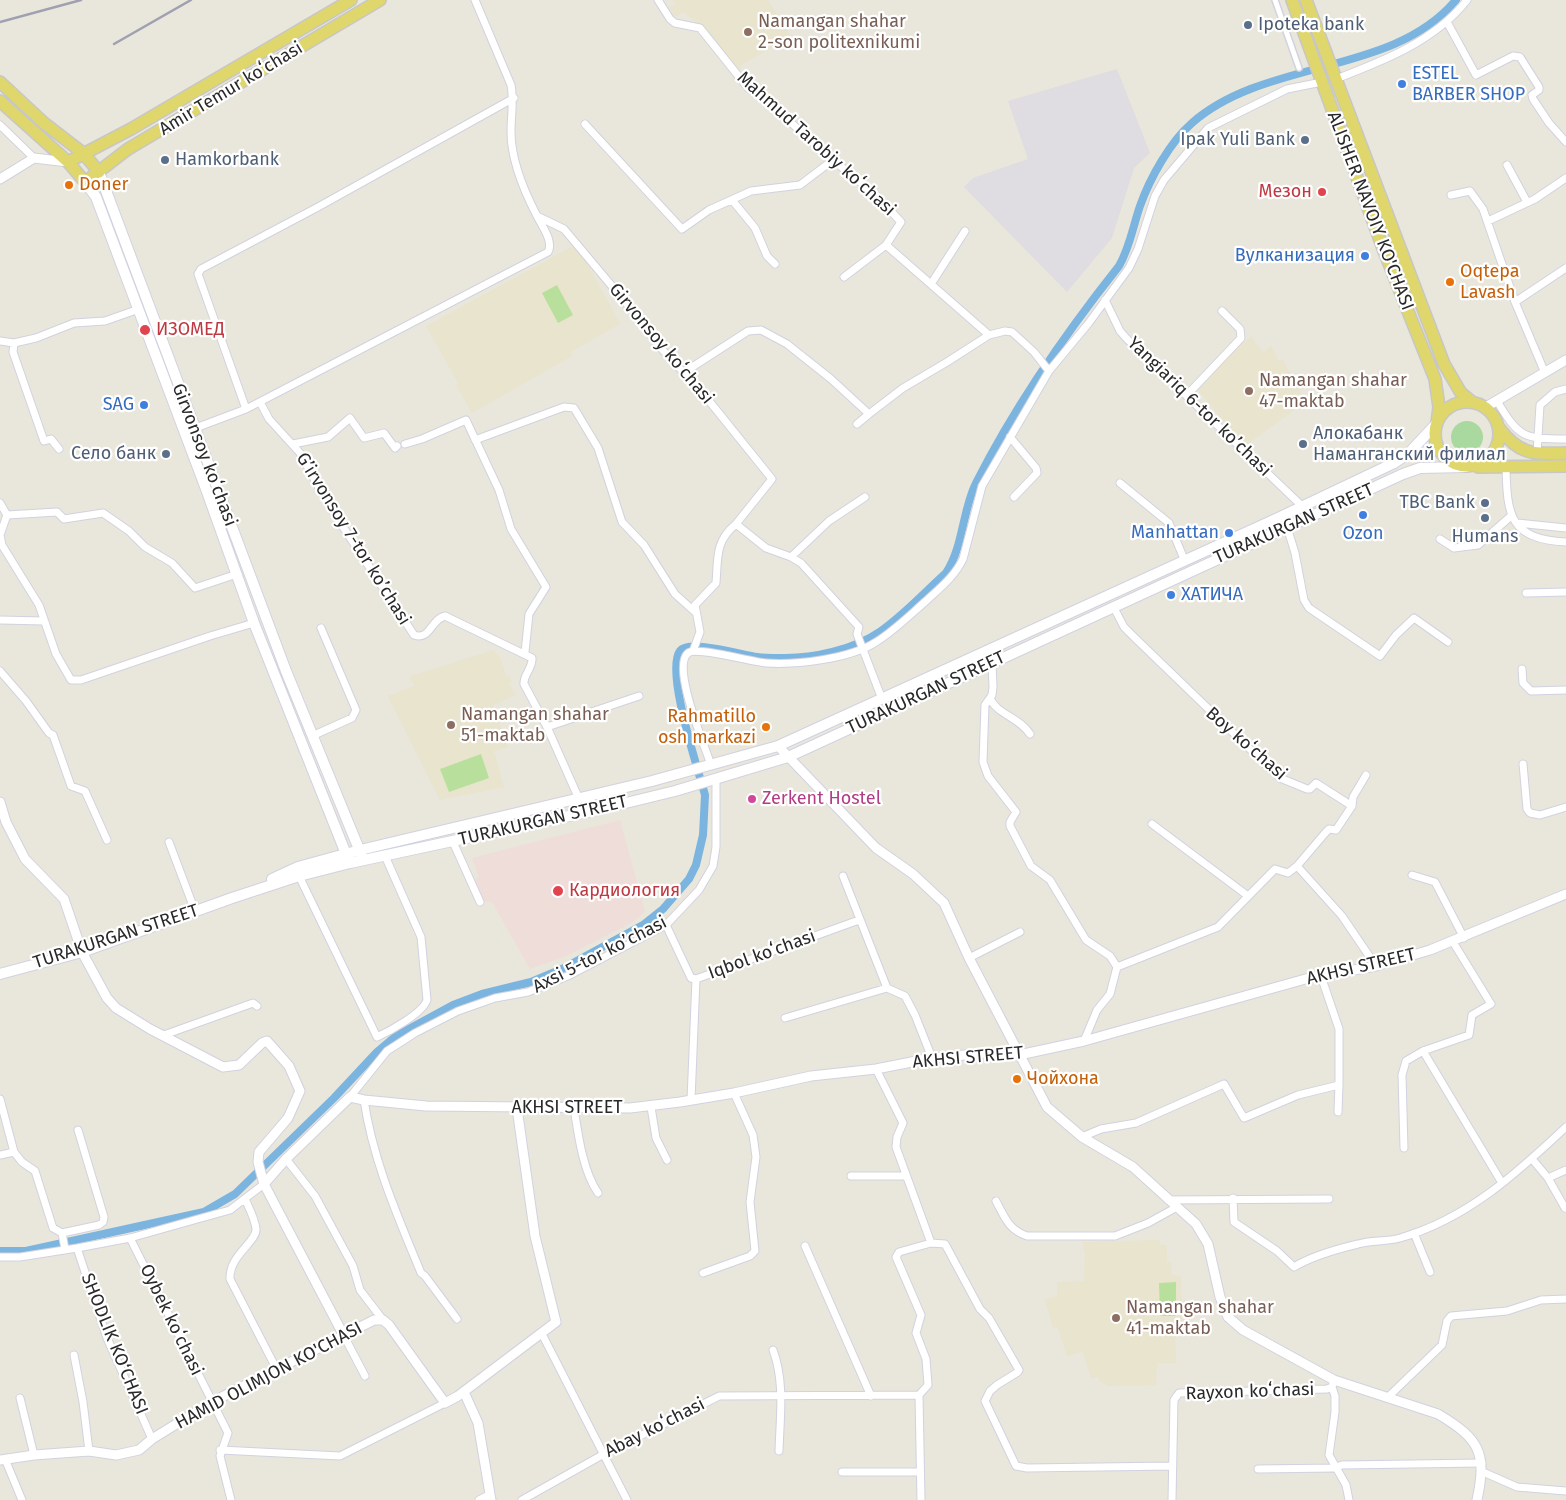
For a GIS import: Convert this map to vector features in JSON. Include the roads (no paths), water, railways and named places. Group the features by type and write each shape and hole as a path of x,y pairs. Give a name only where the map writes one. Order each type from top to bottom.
{"main road":[{"name":"Amir Temur koʻchasi","path":"68,162 83,152 124,133 351,0"},
{"name":"Amir Temur koʻchasi","path":"85,182 128,150 362,4 380,0"},
{"name":"ALISHER NAVOIY KO'CHASI","path":"1292,0 1435,379 1439,407 1437,422"},
{"path":"1306,0 1444,364 1461,393 1472,402 1486,408 1496,419 1499,428 1508,440 1520,449 1537,454 1566,453"},
{"name":"Girvonsoy koʻchasi","path":"0,82 44,123 83,152 99,172 190,430 254,623 348,858"},
{"name":"Girvonsoy koʻchasi","path":"0,101 68,162 96,197 138,309 190,430 361,855"},
{"path":"1472,402 1461,402 1451,406 1442,413 1437,422 1436,443 1440,452 1447,460 1466,467 1566,466"},
{"name":"TURAKURGAN STREET","path":"361,855 778,746 1184,559 1303,507 1394,463 1414,449 1437,422"},
{"path":"1466,467 1476,466 1492,456 1497,447 1499,428"},
{"name":"TURAKURGAN STREET","path":"361,855 385,856 550,822 716,779 788,756 1113,606 1420,468 1466,467"},
{"path":"348,858 361,855"},
{"name":"TURAKURGAN STREET","path":"0,974 82,952 348,858"},
{"name":"TURAKURGAN STREET","path":"232,898 298,867 348,858"}],"street":[{"path":"190,430 246,409 548,252 550,242 523,187 513,149 511,133 514,98 505,66 483,22 475,0"},
{"name":"Mahmud Tarobiy koʻchasi","path":"658,0 670,19 676,23 700,28 748,88 767,101 833,160 874,193 901,222 886,245 989,335"},
{"path":"1275,0 1299,68"},
{"path":"1335,77 1377,64 1419,41 1448,22 1467,0"},
{"path":"1448,22 1476,75 1513,56 1520,57 1539,87 1539,90 1532,95 1533,98 1549,123 1566,142"},
{"path":"693,651 754,662 804,662 861,645 875,643 893,630 940,588 959,566 967,545 978,494 1048,370 1106,300 1134,258 1155,196 1164,180 1208,128 1287,89 1321,80"},
{"path":"246,409 198,274 201,269 318,207 514,98"},
{"path":"585,124 682,229 709,210 751,191 792,188 800,185 833,160"},
{"path":"0,125 34,158 68,162"},
{"path":"0,179 34,158"},
{"path":"1507,165 1527,202"},
{"path":"1488,221 1527,202 1566,178"},
{"path":"1451,195 1470,191 1483,209 1503,263 1506,281 1545,373"},
{"path":"732,200 755,228 767,256 775,264"},
{"name":"Girvonsoy koʻchasi","path":"537,216 564,228 683,373 706,397 772,479 736,524"},
{"path":"931,284 965,231"},
{"path":"844,278 886,245"},
{"path":"1515,302 1566,268"},
{"name":"Yangiаriq 6-tor koʼchasi","path":"1106,300 1120,332 1303,507"},
{"path":"0,341 14,343 36,338 80,322 105,321 138,309"},
{"path":"1187,395 1241,338 1240,329 1222,311"},
{"path":"683,373 748,331 760,329 787,344 809,360 869,414"},
{"path":"857,424 903,388 954,359 989,335 1005,331 1012,332 1040,359 1048,370"},
{"path":"14,343 13,352 44,441 51,439 59,449"},
{"path":"1486,408 1566,360"},
{"path":"1537,454 1540,405 1555,392 1566,389"},
{"path":"1497,401 1513,426 1526,436 1537,439 1566,439"},
{"name":"Gʼirvonsoy 7-tor koʼchasi","path":"260,402 269,419 300,453 337,518 414,635 426,634 438,618 445,616 525,652"},
{"path":"474,440 564,407 574,408 598,448 622,522 644,545 675,594 695,612 700,623 698,641 693,651 686,655 683,675 711,765"},
{"path":"293,444 328,437 350,418 364,438 384,433 394,448 422,440 464,419 499,490 508,523 516,541 546,587 529,614 525,652 532,660 524,679 524,684 547,727 578,799"},
{"path":"1010,437 1036,468 1037,473 1014,497"},
{"path":"1506,467 1508,508 1511,516 1534,537 1544,541 1566,542"},
{"path":"1120,483 1170,523 1184,559"},
{"path":"791,557 829,521 864,497"},
{"path":"0,503 7,515 0,535 2,546 39,605 67,677 75,680 254,623"},
{"path":"7,515 57,512 64,518 103,512 129,531 145,547 172,563 195,588 237,574"},
{"path":"1440,539 1454,548 1478,545 1511,516"},
{"path":"1517,523 1566,528"},
{"path":"695,612 695,605 716,583 715,563 722,540 727,531 736,524 766,548 791,557 814,576 859,627 857,634 882,698"},
{"path":"1287,527 1295,553 1304,600 1309,608 1380,656 1396,635 1414,618 1448,642"},
{"path":"1526,593 1566,592"},
{"name":"Boy koʻchasi","path":"1113,606 1124,627 1134,638 1280,778 1307,789 1310,789 1316,783 1352,806"},
{"path":"0,620 44,621"},
{"path":"312,736 352,718 356,710 321,628"},
{"path":"992,663 993,687 990,698 985,705 983,762 988,776 1016,812 1010,824 1031,866 1055,885 1086,940 1110,956 1116,967 1110,994 1098,1010 1084,1041"},
{"path":"1522,669 1523,683 1531,691 1566,690"},
{"path":"0,671 26,701 49,733 53,735 72,786 85,790 107,840"},
{"path":"547,727 639,696"},
{"path":"990,698 994,707 1014,718 1030,734"},
{"path":"778,746 813,785 876,848 913,874 944,903 969,958 1047,1107 1082,1137 1133,1167 1196,1224 1208,1244 1220,1297 1228,1316 1243,1330 1333,1383 1388,1397 1438,1414 1454,1424 1473,1442 1480,1454 1482,1468 1476,1500"},
{"path":"1523,764 1527,809 1530,813 1540,815 1566,807"},
{"path":"1116,967 1218,927 1234,913 1275,869 1288,873 1297,866 1328,830 1336,830 1352,806 1352,797 1366,775"},
{"name":"Аxsi 5-tor koʼchasi","path":"350,1097 387,1052 415,1033 458,1011 495,998 528,992 570,974 666,925 699,890 713,866 716,847 716,779"},
{"path":"0,802 6,822 25,859 64,899 82,952 107,998 116,1008 228,1068 239,1065 262,1043 267,1041 289,1066 300,1092 288,1118 259,1152 259,1163 264,1182 364,1376"},
{"path":"1152,824 1248,896"},
{"path":"169,842 195,911"},
{"path":"454,842 480,902"},
{"path":"299,876 377,1037 416,1013 424,1006 427,1000 421,937 385,856"},
{"path":"1297,866 1342,916 1376,966"},
{"path":"1412,875 1435,882 1464,938"},
{"path":"844,876 859,920 887,988"},
{"name":"AKHSI STREET","path":"350,1097 426,1106 517,1108 651,1107 734,1093 811,1076 876,1069 932,1058 987,1053 1019,1055 1084,1041 1321,976 1376,966 1464,938 1566,894"},
{"name":"Iqbol koʻchasi","path":"666,925 684,966 691,978 696,978 859,920"},
{"path":"969,958 1020,932"},
{"path":"1404,1148 1402,1069 1406,1061 1423,1051 1469,1035 1472,1015 1490,1004 1453,942"},
{"path":"1321,976 1339,1029 1338,1112"},
{"path":"690,1100 696,978"},
{"path":"785,1018 887,988 905,996 918,1022 932,1058"},
{"path":"164,1035 253,1003 257,1006"},
{"path":"1423,1051 1502,1184"},
{"path":"876,1069 903,1123 896,1142 906,1176 931,1243"},
{"path":"1082,1137 1107,1128 1136,1123 1224,1084 1244,1118 1274,1107 1298,1095 1339,1085"},
{"path":"703,1273 750,1256 755,1251 750,1202 756,1157 753,1135 734,1093"},
{"path":"0,1257 20,1257 130,1238 230,1210 245,1200 350,1097"},
{"path":"0,1099 14,1152 22,1162 35,1171 53,1228 62,1233 99,1225 103,1222 104,1217 78,1130"},
{"path":"364,1100 369,1134 377,1160 421,1273 457,1319"},
{"path":"651,1107 656,1138 667,1160"},
{"path":"231,1500 220,1450 340,1456 464,1392 553,1326 556,1317 535,1236 517,1108"},
{"path":"574,1108 579,1138 593,1186 598,1193"},
{"path":"1233,1198 1234,1222 1277,1252 1294,1267 1304,1260 1359,1244 1390,1240 1414,1233 1458,1214 1482,1200 1502,1184 1566,1127"},
{"path":"0,1155 14,1152"},
{"path":"286,1159 315,1196 353,1266 360,1290 383,1320"},
{"path":"1532,1159 1548,1178 1565,1208"},
{"path":"1548,1178 1566,1170"},
{"path":"851,1176 906,1176"},
{"path":"1168,1200 1233,1198 1329,1199"},
{"path":"245,1200 255,1226 255,1234 230,1266 230,1279 277,1370"},
{"path":"996,1201 1009,1226 1016,1232 1027,1236 1115,1236 1148,1223 1177,1207"},
{"path":"62,1233 65,1249"},
{"path":"1414,1233 1430,1272"},
{"name":"Oybek koʻchasi","path":"130,1238 228,1433 220,1450"},
{"path":"921,1500 919,1395 928,1385 926,1359 916,1333 921,1315 896,1257 899,1252 931,1243 945,1244 980,1308 989,1318 1019,1370 990,1391 985,1401 1016,1466 1028,1468 1172,1466"},
{"path":"805,1246 871,1396"},
{"name":"SHODLIK KO‘CHASI","path":"77,1248 107,1338 152,1439"},
{"path":"1388,1397 1442,1345 1447,1321 1452,1316 1507,1311 1541,1300 1566,1299"},
{"name":"HAMID OLIMJON KO'CHASI","path":"3,1460 34,1455 89,1451 116,1455 128,1454 139,1450 152,1439 212,1402 374,1320 383,1320 445,1403"},
{"path":"542,1334 627,1500"},
{"path":"773,1350 779,1367 781,1396 778,1451"},
{"path":"74,1355 83,1402 89,1451"},
{"path":"1333,1383 1336,1412 1329,1455 1334,1468 1346,1485 1349,1500"},
{"name":"Rayxon koʻchasi","path":"1172,1500 1174,1400 1179,1393 1251,1392 1333,1383"},
{"path":"464,1392 478,1423 490,1498 479,1500"},
{"name":"Abay koʻchasi","path":"522,1500 604,1454 719,1396 919,1395"},
{"path":"20,1398 34,1455"},
{"path":"3,1460 22,1500"},
{"path":"1258,1469 1334,1468 1342,1464 1482,1468 1517,1487 1566,1491"},
{"path":"842,1472 920,1472"}],"waterway":[{"path":"0,1251 26,1251 204,1212 235,1194 334,1098 377,1052 396,1036 453,1005 482,994 531,982 562,969 643,925 663,909 689,879 696,865 703,835 705,795 679,698 676,662 680,651 685,648 704,647 762,658 792,658 819,655 846,648 870,638 898,618 946,573 960,540 971,494 991,454 1042,370 1119,266 1149,184 1169,150 1184,131 1192,123 1222,102 1256,87 1364,55 1399,42 1430,24 1456,0"}],"railway":[{"path":"0,22 81,0"},
{"path":"114,44 191,0"}],"place":[{"name":"Ipoteka bank","path":"1248,25"},
{"name":"Namangan shahar 2-son politexnikumi","path":"748,32"},
{"name":"ESTEL BARBER SHOP","path":"1402,84"},
{"name":"Ipak Yuli Bank","path":"1305,140"},
{"name":"Hamkorbank","path":"165,160"},
{"name":"Doner","path":"69,185"},
{"name":"Мезон","path":"1322,192"},
{"name":"Вулканизация","path":"1365,256"},
{"name":"Oqtepa Lavash","path":"1450,282"},
{"name":"ИЗОМЕД","path":"145,330"},
{"name":"Namangan shahar 47-maktab","path":"1249,391"},
{"name":"SAG","path":"144,405"},
{"name":"Алокабанк Наманганский филиал","path":"1303,444"},
{"name":"Село банк","path":"166,454"},
{"name":"TBC Bank","path":"1485,503"},
{"name":"Ozon","path":"1363,515"},
{"name":"Humans","path":"1485,518"},
{"name":"Manhattan","path":"1229,533"},
{"name":"ХАТИЧА","path":"1171,595"},
{"name":"Namangan shahar 51-maktab","path":"451,725"},
{"name":"Rahmatillo osh markazi","path":"766,727"},
{"name":"Zerkent Hostel","path":"752,799"},
{"name":"Кардиология","path":"558,891"},
{"name":"Чойхона","path":"1017,1079"},
{"name":"Namangan shahar 41-maktab","path":"1116,1318"}]}
